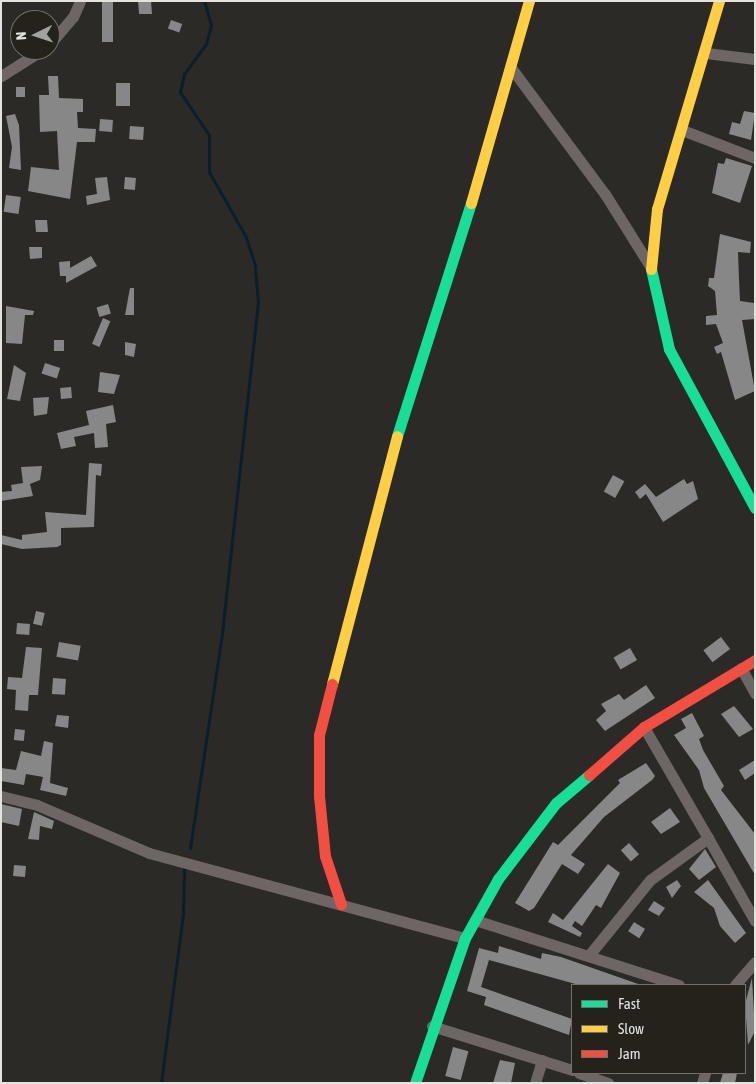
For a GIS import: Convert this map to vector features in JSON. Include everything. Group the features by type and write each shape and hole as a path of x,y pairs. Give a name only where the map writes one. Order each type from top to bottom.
{"street":[{"path":"60,32 73,17 80,1"},
{"path":"340,904 325,856 319,796 319,735 411,383 512,69 529,1"},
{"path":"719,1 706,54 658,209 650,266 654,302 669,349 755,508"},
{"path":"706,54 755,59"},
{"path":"1,76 26,60"},
{"path":"512,69 605,194 650,266"},
{"path":"682,130 755,158"},
{"path":"415,1083 432,1026 465,938 498,879 556,803 644,726 755,660"},
{"path":"741,668 755,693"},
{"path":"644,726 755,921"},
{"path":"1,796 37,805 149,853 465,938"},
{"path":"590,954 650,880 708,838"},
{"path":"475,920 590,954 676,984"},
{"path":"736,984 755,962"},
{"path":"432,1026 571,1070"},
{"path":"535,1083 542,1060"},
{"path":"582,1074 608,1083"}],"building":[{"path":"102,1 113,1 113,42 102,42"},
{"path":"138,1 151,1 152,14 139,14"},
{"path":"171,20 182,24 179,33 168,28"},
{"path":"48,76 58,76 59,98 83,99 83,112 77,112 78,128 96,129 95,142 77,142 70,199 28,191 31,167 59,170 57,131 40,132 39,95 49,95"},
{"path":"116,83 130,83 130,106 116,106"},
{"path":"16,87 25,87 25,97 16,97"},
{"path":"744,111 755,113 751,140 729,134 732,122 740,124"},
{"path":"15,114 19,125 21,170 9,168 12,147 6,116"},
{"path":"100,119 113,120 112,132 99,131"},
{"path":"130,126 144,127 143,140 129,139"},
{"path":"726,158 752,166 740,203 712,193 718,163 724,164"},
{"path":"107,177 110,200 87,205 86,196 97,194 95,178"},
{"path":"125,177 136,178 135,190 124,189"},
{"path":"6,195 21,197 18,214 4,212"},
{"path":"35,220 47,220 48,232 36,232"},
{"path":"720,234 751,242 750,253 738,252 740,301 754,303 755,319 742,320 755,391 735,400 721,352 717,354 714,347 723,343 716,324 706,325 706,316 717,315 715,291 708,286 709,278 714,278"},
{"path":"29,247 42,247 42,258 30,259"},
{"path":"91,256 97,266 66,283 66,276 60,276 59,262 70,261 70,268"},
{"path":"130,288 134,288 134,315 125,315"},
{"path":"108,304 111,314 99,317 97,308"},
{"path":"6,306 34,311 33,315 25,315 22,344 6,343"},
{"path":"103,318 110,321 99,347 92,344"},
{"path":"54,340 64,340 64,351 54,351"},
{"path":"125,342 136,344 134,357 125,355"},
{"path":"45,363 60,368 57,378 42,373"},
{"path":"14,365 26,373 20,401 7,399"},
{"path":"100,372 120,375 114,394 98,392"},
{"path":"71,387 72,398 61,399 60,388"},
{"path":"49,397 47,414 34,416 33,398"},
{"path":"113,405 116,422 106,424 108,447 95,448 94,433 74,437 76,446 61,449 57,433 89,425 86,411"},
{"path":"89,463 102,464 101,476 96,475 94,527 61,528 61,545 57,547 22,549 1,544 1,535 22,540 22,535 47,532 45,512 86,515"},
{"path":"42,466 40,480 30,484 33,496 1,501 1,492 12,491 11,485 23,483 21,467"},
{"path":"613,475 624,481 615,498 604,492"},
{"path":"684,479 687,484 693,481 698,499 663,522 646,494 640,499 635,492 645,484 656,497"},
{"path":"36,611 45,613 42,626 33,624"},
{"path":"17,623 30,624 29,635 16,634"},
{"path":"721,637 730,649 712,662 703,650"},
{"path":"59,642 81,646 78,661 56,657"},
{"path":"26,647 42,648 38,695 29,695 28,711 15,710 16,690 7,689 8,677 22,678"},
{"path":"630,648 637,660 621,670 614,658"},
{"path":"53,678 66,679 65,695 52,694"},
{"path":"646,685 655,698 605,731 596,720 606,711 601,704 619,694 624,700"},
{"path":"734,706 753,729 739,737 721,714"},
{"path":"692,713 704,736 699,739 703,750 724,786 721,790 755,834 755,875 704,788 699,770 674,735 686,728 681,719"},
{"path":"57,715 69,716 68,728 55,726"},
{"path":"15,729 25,730 24,741 14,740"},
{"path":"44,741 53,743 50,783 68,788 66,796 40,790 43,777 26,774 24,785 1,781 1,768 16,770 21,751 41,756"},
{"path":"755,760 755,773 745,780 739,770"},
{"path":"646,763 655,776 652,780 604,817 571,855 585,864 578,874 562,864 534,908 529,911 515,903 553,842 558,845 620,783 618,780"},
{"path":"1,804 22,809 19,826 1,822"},
{"path":"670,808 680,822 661,834 651,822"},
{"path":"34,812 54,821 52,829 40,826 39,840 28,839"},
{"path":"629,843 639,854 631,862 621,850"},
{"path":"705,849 716,867 699,880 689,869"},
{"path":"608,864 620,873 601,908 596,905 582,926 575,921 572,926 582,933 580,937 548,922 553,913 563,920"},
{"path":"14,865 26,866 25,877 13,876"},
{"path":"677,880 681,886 672,898 666,887"},
{"path":"708,880 746,933 735,943 720,926 714,908 694,892"},
{"path":"654,901 665,908 659,916 648,910"},
{"path":"634,922 645,929 639,938 628,931"},
{"path":"499,946 541,959 542,953 561,957 638,984 575,984 489,960 481,987 571,1019 569,1035 484,1005 486,997 467,991 479,948 498,953"},
{"path":"752,978 755,1031 748,1045 746,1018 746,1000"},
{"path":"453,1047 468,1051 461,1080 445,1076"},
{"path":"500,1060 515,1063 511,1083 493,1083"},
{"path":"723,1074 737,1074 735,1083 720,1083"}],"waterway":[{"path":"190,848 222,633 258,302 255,265 246,237 209,172 209,135 180,92 184,74 206,44 211,25 204,1"},
{"path":"161,1083 183,914 184,869"}],"traffic: fast":[{"path":"397,436 471,203"},
{"path":"651,269 669,349 755,508"},
{"path":"415,1083 465,938 498,879 556,803 589,775"}],"traffic: slow":[{"path":"471,203 529,1"},
{"path":"651,269 657,209 719,1"},
{"path":"332,684 397,436"}],"traffic: jam":[{"path":"589,775 644,727 755,660"},
{"path":"332,684 319,735 319,796 325,856 341,904"}]}
